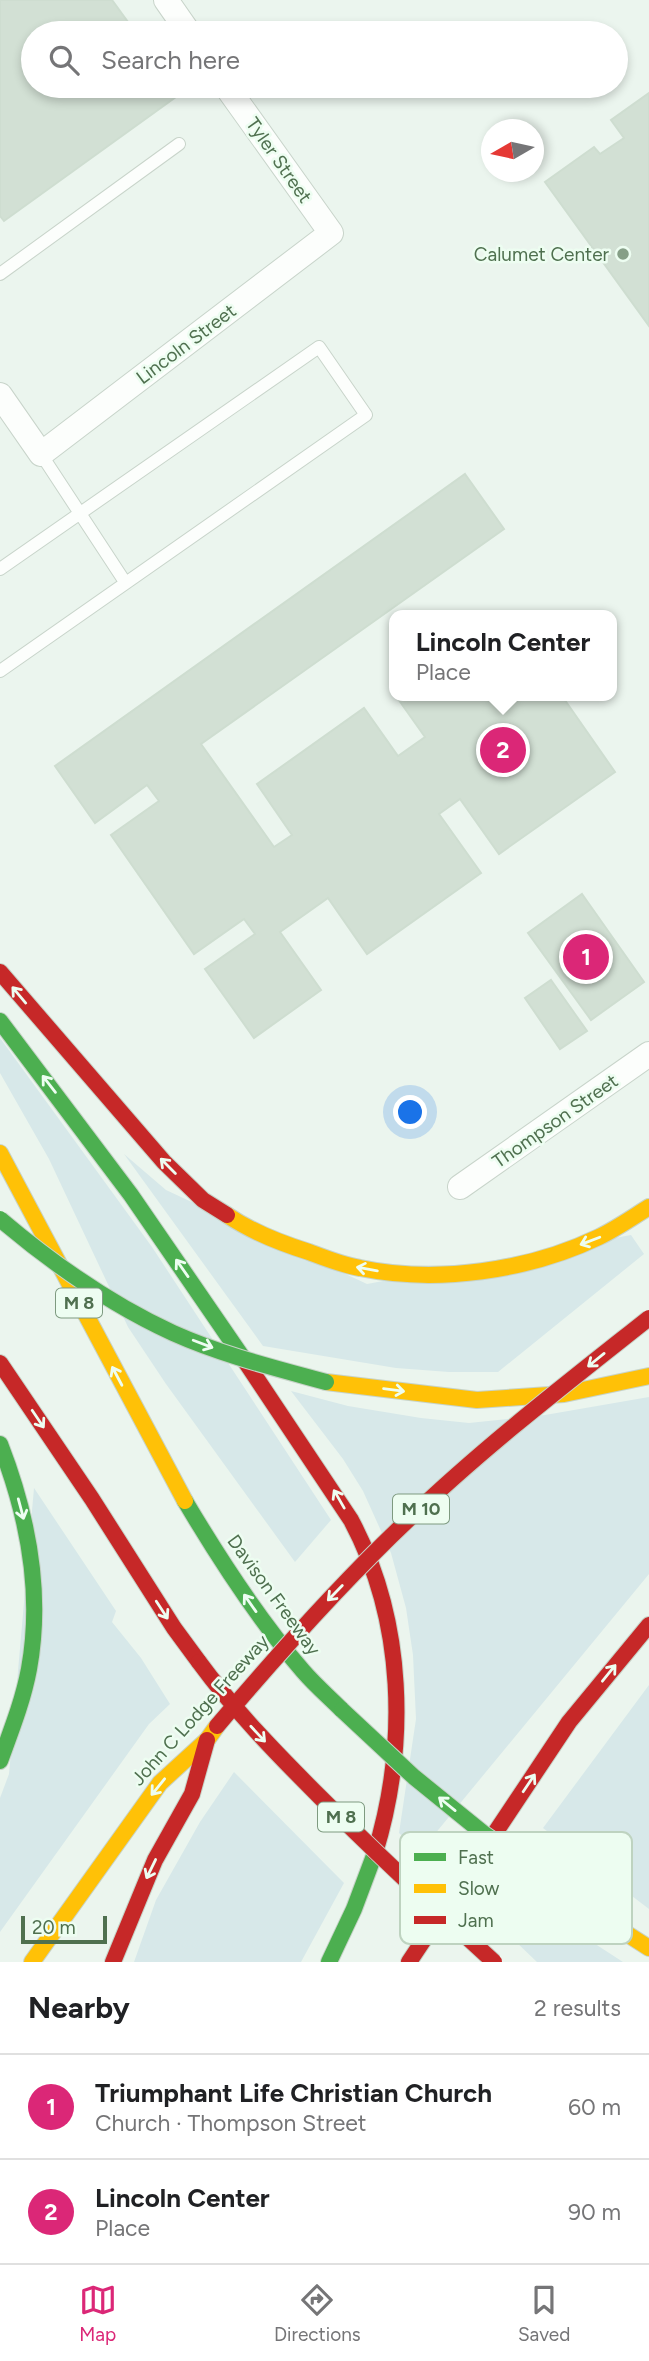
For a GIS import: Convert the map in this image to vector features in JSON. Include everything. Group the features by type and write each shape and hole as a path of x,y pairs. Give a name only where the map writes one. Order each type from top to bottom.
{"highway":[{"path":"0,972 164,1163 203,1200 237,1222 277,1242 357,1268 389,1273 445,1274 496,1268 542,1258 599,1237 649,1207"},
{"path":"0,1021 71,1113 222,1324 275,1407 327,1480 364,1544 391,1638 397,1704 397,1742 391,1789 373,1863 355,1910 329,1962"},
{"name":"Davison Freeway","path":"0,1153 149,1437 197,1522 265,1623 304,1672 342,1710 414,1777 482,1832"},
{"path":"0,1219 77,1279 145,1319 201,1344 326,1382 477,1400 564,1394 649,1376"},
{"name":"John C Lodge Freeway","path":"33,1962 160,1783 207,1740 292,1637 379,1548 464,1469 649,1318"},
{"name":"M 8","path":"0,1363 92,1499 174,1628 227,1700 270,1747 400,1876"},
{"path":"0,1444 25,1521 33,1582 34,1634 29,1670 0,1761"},
{"path":"496,1832 569,1722 649,1625"},
{"path":"113,1962 144,1884 192,1794 207,1740"},
{"name":"Davison Freeway","path":"632,1937 649,1948"},
{"path":"409,1962 421,1944"},
{"name":"M 8","path":"474,1944 494,1962"}],"street":[{"path":"166,0 181,21"},
{"name":"Tyler Street","path":"235,98 331,233"},
{"name":"Lincoln Street","path":"41,454 331,233"},
{"path":"0,396 41,454"},
{"name":"Thompson Street","path":"460,1187 649,1054"}],"lane":[{"path":"0,273 178,144"},
{"path":"0,569 319,347 366,415 0,671"},
{"path":"41,454 125,582"}],"shaded area":[{"path":"0,1038 152,1247 331,1520 295,1562 128,1327 49,1159 0,1073"},
{"path":"124,1154 166,1190 367,1284 631,1235 644,1254 498,1372 396,1368 263,1346"},
{"path":"291,1391 348,1406 469,1423 545,1415 649,1397 649,1574 436,1832 399,1833 416,1719 413,1655 406,1608 391,1553 363,1491 343,1459"},
{"path":"34,1488 116,1611 112,1622 141,1658 170,1704 149,1724 0,1932 0,1798 9,1774"},
{"path":"649,1685 649,1909 632,1896 632,1832 548,1832 543,1828"},
{"path":"234,1772 344,1883 301,1962 134,1962 156,1900 200,1822"},
{"path":"518,1944 595,1944 623,1962 537,1962"}],"building":[{"path":"0,0 112,0 127,21 21,21 21,98 174,98 4,221 0,216"},
{"name":"Calumet Center","path":"649,93 649,326 545,182 594,147 600,154 624,138 611,120"},
{"path":"465,474 504,529 201,744 274,847 292,835 257,784 364,708 398,756 425,737 400,701 565,701 615,772 499,854 460,799 439,814 481,873 367,954 328,898 280,932 321,990 254,1038 205,969 255,934 244,919 194,954 111,835 159,801 147,785 95,823 55,766"},
{"path":"582,894 644,982 591,1020 528,933"},
{"path":"551,980 587,1031 560,1049 525,998"}],"traffic: fast":[{"path":"0,1021 131,1195 243,1358"},
{"path":"0,1219 83,1282 150,1322 210,1348 326,1382"},
{"path":"0,1444 25,1527 34,1611 29,1669 0,1761"},
{"path":"185,1501 270,1631 308,1676 342,1710"},
{"path":"342,1710 414,1777 482,1832"},
{"path":"329,1962 354,1909 375,1853"}],"traffic: slow":[{"path":"0,1153 185,1501"},
{"path":"227,1215 246,1227 287,1245 347,1265 389,1273 420,1275 482,1271 543,1258 605,1234 649,1207"},
{"path":"326,1382 477,1400 564,1394 649,1376"},
{"path":"32,1962 160,1783 207,1740 217,1726"},
{"path":"632,1937 649,1948"}],"traffic: jam":[{"path":"0,972 164,1162 203,1200 227,1215"},
{"path":"217,1726 310,1620 437,1492 649,1318"},
{"path":"243,1358 351,1520 369,1559 382,1599 396,1684 396,1727 393,1770 375,1853"},
{"path":"0,1363 199,1662"},
{"path":"496,1832 569,1722 649,1625"},
{"path":"199,1662 272,1748 400,1874"},
{"path":"113,1962 155,1860 192,1794 207,1740"},
{"path":"409,1962 421,1944"},
{"path":"475,1944 494,1962"}],"place":[{"name":"Calumet Center","path":"623,254"},
{"name":"Lincoln Center","path":"503,750"},
{"name":"Triumphant Life Christian Church","path":"586,957"}]}
